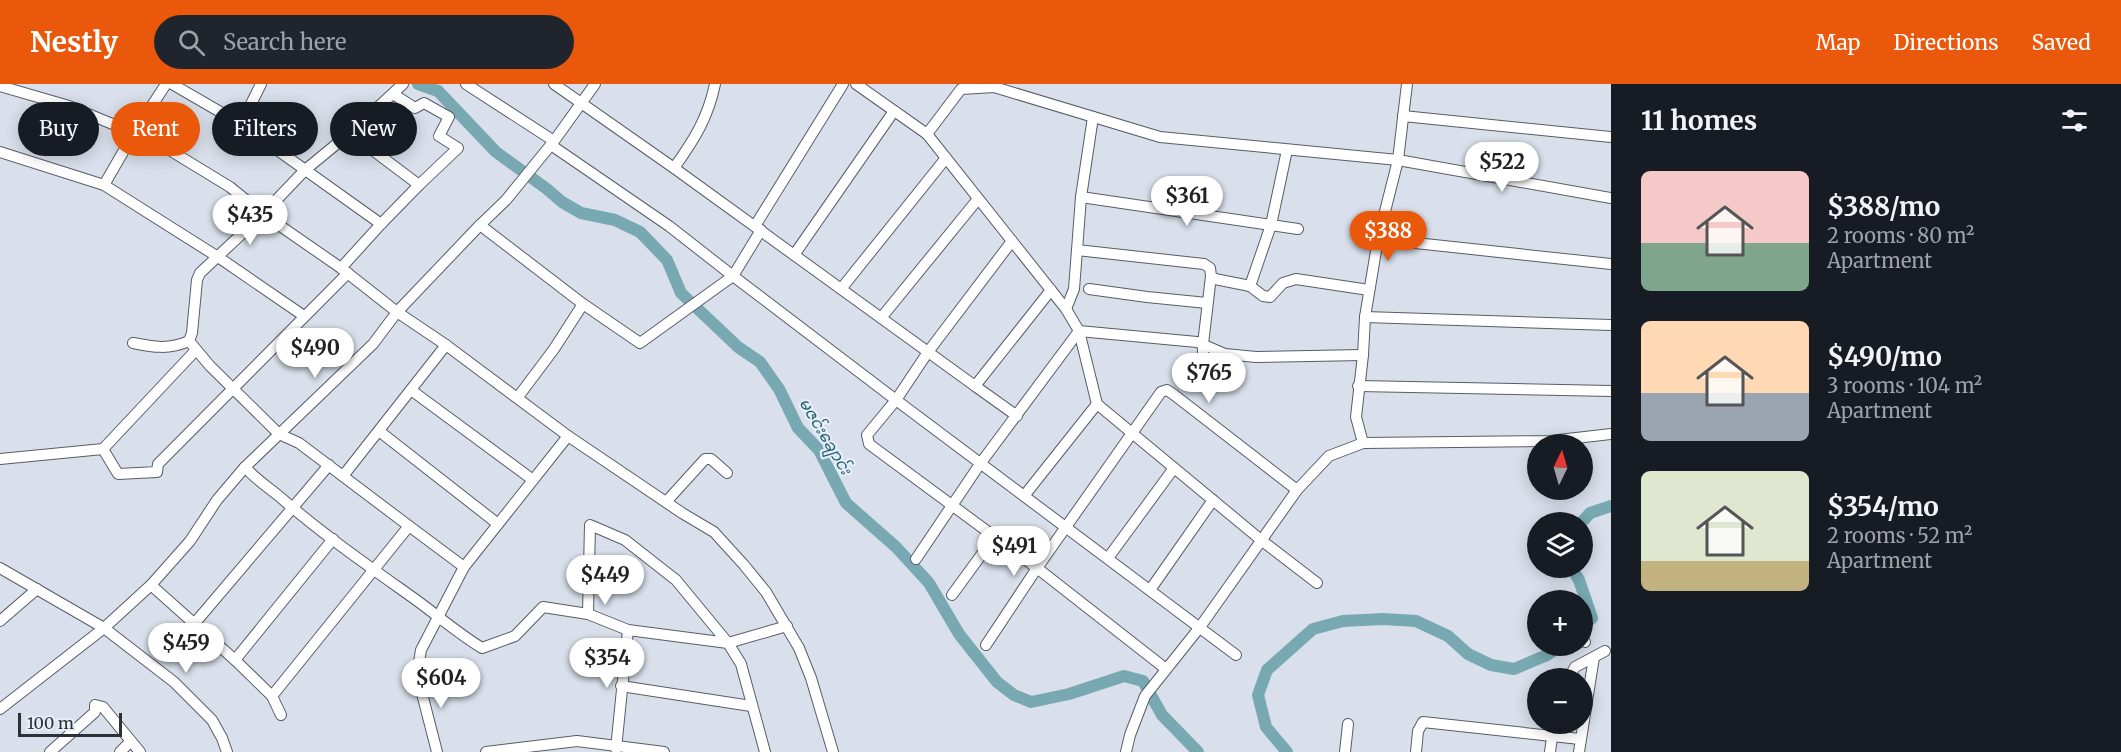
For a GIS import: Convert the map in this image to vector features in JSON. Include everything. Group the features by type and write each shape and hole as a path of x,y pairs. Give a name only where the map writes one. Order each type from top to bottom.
{"street":[{"path":"154,102 166,84"},
{"path":"172,84 212,107"},
{"path":"252,102 261,84"},
{"path":"466,84 669,226 1236,655"},
{"path":"554,84 758,228 1017,416"},
{"path":"0,709 104,628 151,585 190,541 217,500 245,467 373,344 397,312 506,200 553,143 595,84"},
{"path":"674,168 698,134 715,84"},
{"path":"480,225 583,304 640,343 733,276 758,228 843,84"},
{"path":"855,84 927,134 1066,309 1079,331 1097,404 1261,540 1317,583"},
{"path":"1363,443 1356,417 1365,316 1378,239 1398,160 1407,84"},
{"path":"0,86 69,106 111,123"},
{"path":"927,134 961,89 994,87 1160,137 1398,160 1611,198"},
{"path":"103,449 118,474 157,472 158,464 304,316 345,271 381,224 458,148 439,136 449,117 424,104 415,108 398,89 384,102"},
{"path":"794,255 894,111"},
{"path":"1403,116 1611,137"},
{"path":"1066,309 1074,289 1081,197 1093,117"},
{"path":"0,459 103,449 192,346 198,276 305,170 330,149"},
{"path":"1250,286 1271,225 1287,150"},
{"path":"1,155 104,185 219,256 304,316"},
{"path":"104,185 121,156"},
{"path":"179,156 230,187 263,214 345,271 397,312 518,397 568,436 714,532 766,592 799,648 811,678 832,752"},
{"path":"286,156 381,224"},
{"path":"381,156 419,185"},
{"path":"841,289 946,158"},
{"path":"1081,197 1298,229"},
{"path":"880,318 978,199"},
{"path":"1378,239 1611,264"},
{"path":"1012,241 928,352 896,400 867,435 869,444 995,536 1166,670"},
{"path":"1077,250 1204,264 1210,268 1203,344 1203,376"},
{"path":"1211,276 1215,279 1250,286 1263,296 1270,297 1283,283 1296,279 1369,290"},
{"path":"1089,289 1207,303"},
{"path":"975,386 1051,290"},
{"path":"518,397 554,349 583,304"},
{"path":"1365,316 1611,325"},
{"path":"1079,331 1197,342 1225,354 1256,357 1363,355"},
{"path":"916,559 981,464 1079,331"},
{"path":"133,343 164,348 192,346 279,434 299,443 464,567"},
{"path":"343,476 446,345"},
{"path":"1358,386 1611,391"},
{"path":"411,390 533,480"},
{"path":"986,645 1037,568 1161,392 1167,390 1297,490"},
{"path":"1024,496 1097,404"},
{"path":"379,431 498,524"},
{"path":"1126,752 1145,696 1200,627 1297,490 1329,456 1363,443 1550,441 1611,434"},
{"path":"437,752 417,674 421,650 464,567 568,436"},
{"path":"666,502 705,459 711,459 727,473"},
{"path":"194,624 329,465"},
{"path":"245,467 292,508 438,615 463,637 482,648 515,636 543,607 588,614 628,630 728,643 787,626"},
{"path":"1108,558 1174,468"},
{"path":"1150,590 1213,500"},
{"path":"588,614 590,525 625,540 676,580 728,643 741,664 765,752"},
{"path":"272,696 409,526"},
{"path":"952,595 995,536"},
{"path":"235,660 333,539"},
{"path":"0,568 104,628 181,690 212,720 227,752"},
{"path":"151,585 272,696 281,715"},
{"path":"0,621 37,589"},
{"path":"616,748 628,630"},
{"path":"1574,668 1605,651"},
{"path":"1579,752 1593,657"},
{"path":"621,686 751,706"},
{"path":"50,752 95,712 95,705 103,707 140,752"},
{"path":"1416,752 1418,731 1423,722 1580,739"},
{"path":"1345,752 1348,724"},
{"path":"1550,752 1552,735"},
{"path":"486,752 577,741 616,748 664,752"},
{"path":"120,752 130,742"}],"waterway":[{"name":"မဇင်းချောင်း","path":"418,84 438,91 496,152 562,202 581,213 615,220 640,232 667,260 681,293 738,347 760,362 779,389 798,428 819,450 846,503 896,547 929,583 959,634 997,682 1014,695 1031,702 1069,694 1124,676 1143,681 1162,715 1198,752"},
{"name":"မဇင်းချောင်း","path":"1593,512 1611,506"},
{"name":"မဇင်းချောင်း","path":"1578,578 1582,590"},
{"name":"မဇင်းချောင်း","path":"1287,752 1266,727 1258,695 1267,670 1313,629 1343,621 1383,619 1416,621 1448,636 1468,654 1491,665 1514,669 1545,656"}]}
